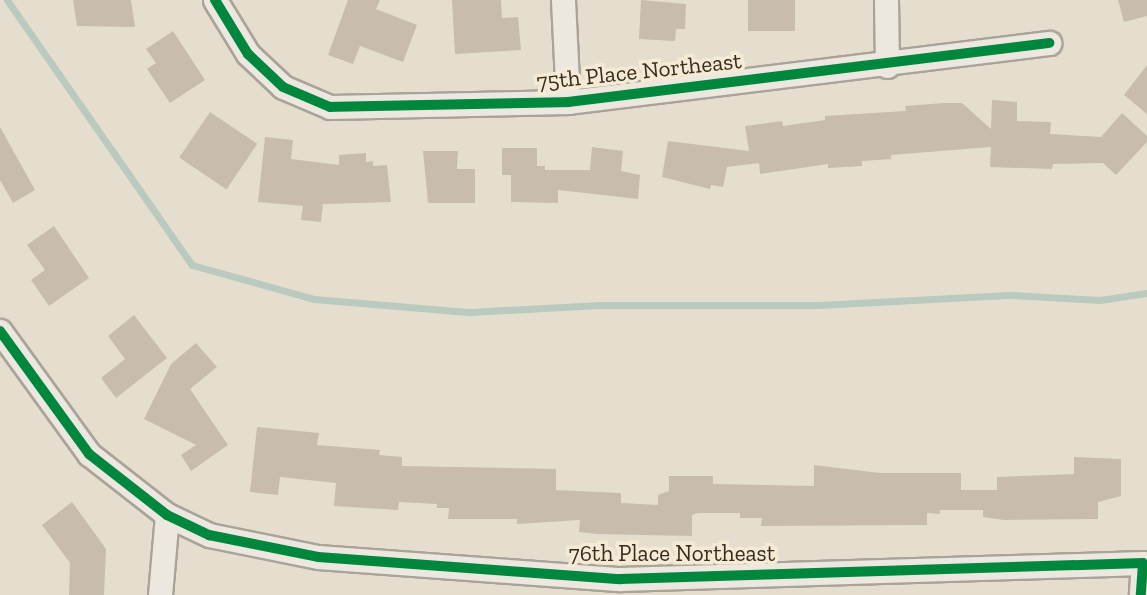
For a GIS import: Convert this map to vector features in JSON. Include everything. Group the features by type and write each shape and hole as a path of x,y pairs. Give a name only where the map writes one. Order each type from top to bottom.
{"street":[{"name":"75th Place Northeast","path":"215,0 248,54 283,87 330,107 568,102 887,66 1049,43"},
{"path":"563,0 568,102"},
{"path":"886,0 887,66"},
{"name":"76th Place Northeast","path":"0,331 89,454 167,515 209,535 318,557 620,579 1143,564 1141,595"},
{"path":"160,595 167,515"}],"building":[{"path":"73,0 131,0 135,27 77,26"},
{"path":"348,0 380,0 376,9 417,25 403,62 360,46 353,64 328,55"},
{"path":"452,0 501,0 502,18 518,17 521,50 455,54"},
{"path":"641,0 686,4 685,29 676,29 675,41 639,39"},
{"path":"748,0 795,0 795,31 748,31"},
{"path":"1118,0 1147,0 1147,16 1124,22"},
{"path":"173,31 205,80 170,103 147,69 156,63 146,49"},
{"path":"1147,65 1147,114 1124,95"},
{"path":"992,100 1017,102 1017,121 1051,122 1050,134 1101,137 1122,113 1147,136 1147,142 1116,175 1103,163 1053,164 1052,169 990,167 991,147 891,155 891,159 862,161 862,166 828,168 828,164 760,174 759,163 727,167 723,187 711,185 710,189 662,177 668,141 749,151 745,126 782,121 783,126 825,120 825,116 906,111 905,106 944,103 962,103 991,129"},
{"path":"210,112 257,144 226,189 179,158"},
{"path":"0,127 35,190 13,203 0,180"},
{"path":"265,137 293,140 291,159 339,165 339,155 366,153 366,162 373,161 373,166 387,165 391,202 323,204 321,222 301,220 303,206 258,202"},
{"path":"592,147 623,151 621,171 640,175 638,199 558,190 558,203 511,202 511,175 502,175 502,148 537,148 537,166 545,166 545,170 590,170"},
{"path":"423,151 458,151 457,169 475,169 475,203 428,203"},
{"path":"54,226 89,278 49,306 31,280 45,270 27,245"},
{"path":"134,315 167,358 116,398 101,378 125,359 108,336"},
{"path":"196,343 217,367 190,389 228,445 191,471 181,455 196,445 144,419 171,364"},
{"path":"257,427 319,433 317,445 380,450 379,455 402,457 402,466 556,469 556,490 621,493 621,503 658,505 658,495 669,491 669,476 713,476 713,484 814,486 814,465 880,473 961,473 961,490 997,490 997,477 1074,474 1074,457 1121,459 1121,496 1098,502 1098,519 1004,520 983,517 983,510 940,510 940,514 927,513 927,525 761,526 762,518 740,518 740,513 698,513 692,515 692,536 597,534 579,532 580,520 517,524 517,519 448,519 449,508 437,508 437,504 399,502 398,510 334,506 336,483 280,477 278,495 250,492"},
{"path":"72,502 106,549 104,595 69,595 70,563 42,525"}],"waterway":[{"path":"7,0 192,265 314,299 470,312 600,305 819,305 1013,295 1100,300 1147,293"}],"cycle path":[{"path":"215,0 248,54 283,87 330,107 568,102 1049,43"},
{"path":"0,331 89,454 167,515 209,535 318,557 620,579 1143,563 1141,595"}]}
